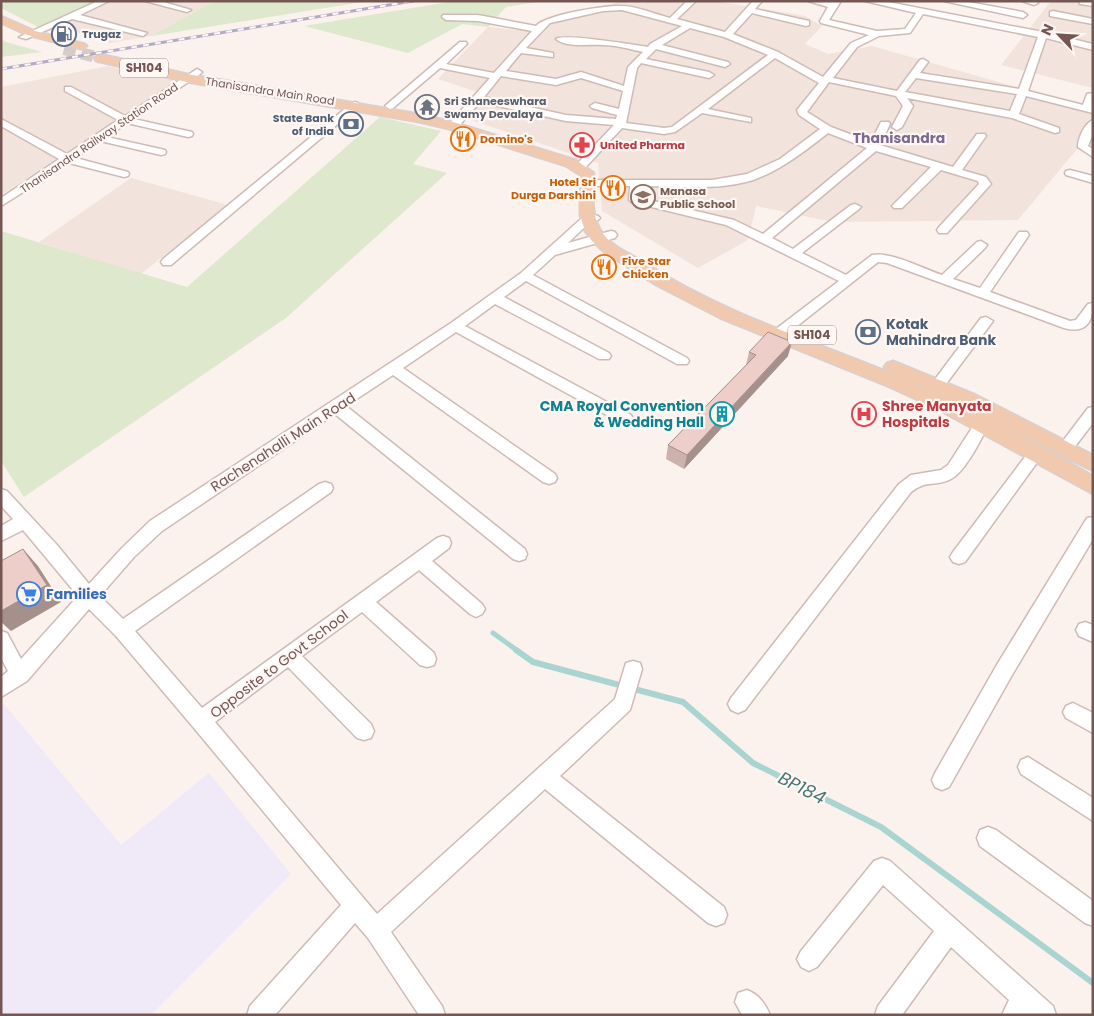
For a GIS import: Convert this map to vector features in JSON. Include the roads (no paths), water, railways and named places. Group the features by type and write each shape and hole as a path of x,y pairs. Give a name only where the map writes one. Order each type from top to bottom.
{"main road":[{"path":"1,20 27,35 64,49"},
{"path":"1,28 81,46"},
{"name":"SH104","path":"105,56 192,75"},
{"name":"Thanisandra Main Road","path":"192,75 456,124"},
{"name":"Thanisandra Main Road","path":"192,75 390,106 456,124 583,165"},
{"path":"583,165 596,171 592,183 590,219"},
{"name":"SH104","path":"590,219 605,237 654,278 696,302 938,385 1002,415 1093,464"},
{"name":"SH104","path":"783,331 982,424 1093,486"}],"street":[{"path":"27,35 105,1"},
{"path":"149,1 187,10"},
{"path":"456,124 497,74 542,24 552,19 615,8 627,1"},
{"path":"672,20 692,1"},
{"path":"727,34 758,1"},
{"path":"812,1 835,3"},
{"path":"869,1 906,4 921,11 1044,35 1093,47"},
{"path":"948,1 1023,15"},
{"path":"1083,2 1093,4"},
{"path":"835,3 824,18 824,21 877,34 907,31 921,11"},
{"path":"615,8 727,34 774,54 825,81 1014,115 1055,130"},
{"path":"749,10 806,23"},
{"path":"1053,14 1093,22"},
{"path":"72,16 143,33"},
{"path":"446,17 478,18 538,29"},
{"path":"583,165 621,120 633,67 651,48 688,25"},
{"path":"877,34 854,45 802,110 803,113 827,129 874,147 982,179 985,184 943,230"},
{"path":"1014,115 1044,35"},
{"path":"560,39 588,44 604,42 651,48 725,64"},
{"path":"390,106 462,44"},
{"path":"519,50 550,55"},
{"path":"595,106 621,120 670,131 774,54"},
{"path":"639,60 709,75"},
{"path":"899,94 923,62"},
{"path":"439,65 556,82 581,75 628,90"},
{"name":"Thanisandra Railway Station Road","path":"2,203 192,75"},
{"path":"914,75 1022,92 1090,110 1090,96 1093,96"},
{"path":"68,89 125,120 188,134"},
{"path":"897,127 908,106 899,94"},
{"path":"477,98 565,120 599,123 621,120"},
{"path":"167,262 355,106"},
{"path":"700,110 747,120"},
{"path":"1,122 67,159 124,174"},
{"path":"765,238 874,147 885,124"},
{"path":"1093,124 1083,142 1083,147 1093,154"},
{"path":"592,183 712,183 750,177 784,161 827,129"},
{"path":"956,171 980,136"},
{"path":"99,138 161,152"},
{"path":"898,206 939,166"},
{"path":"1070,173 1093,180"},
{"path":"636,183 635,200 730,222 847,280"},
{"path":"795,253 855,207"},
{"name":"Rachenahalli Main Road","path":"1,688 20,675 90,598 131,548 156,526 456,326 525,276 590,219"},
{"path":"982,294 1024,235"},
{"path":"548,255 576,244 605,237"},
{"path":"944,280 981,245"},
{"path":"783,331 876,258 889,260 1069,325 1077,326 1083,324 1093,306"},
{"path":"525,276 682,361"},
{"path":"495,298 604,356"},
{"path":"938,385 986,321"},
{"path":"456,326 626,419"},
{"path":"393,368 549,478"},
{"path":"337,407 519,554"},
{"path":"1065,449 1093,412"},
{"path":"738,704 894,500 917,479 944,475 954,469 982,424"},
{"path":"960,557 1036,453"},
{"path":"122,630 325,488"},
{"name":"Opposite to Govt School","path":"1,495 90,598 122,630 202,721 288,655 443,543"},
{"path":"1,534 24,521"},
{"path":"942,780 1005,669 1093,523"},
{"path":"419,560 476,609"},
{"path":"363,601 427,659"},
{"path":"1,639 20,675"},
{"path":"288,655 364,731"},
{"path":"376,930 623,704 633,668"},
{"path":"1073,712 1093,724"},
{"path":"202,721 376,930 433,1015"},
{"path":"1028,767 1093,811"},
{"path":"544,776 716,915"},
{"path":"988,838 1093,914"},
{"path":"809,959 882,869 950,929 1019,1006 1044,1015"},
{"path":"259,1015 356,906"},
{"path":"887,1015 950,929"}],"waterway":[{"name":"BP184","path":"493,633 518,651"},
{"name":"BP184","path":"516,650 533,662 683,702 753,763 881,827 1093,983"}],"tunnel":[{"path":"64,49 100,58"}],"railway":[{"path":"1,69 413,1"}],"place":[{"name":"Trugaz","path":"64,34"},
{"name":"Sri Shaneeswhara Swamy Devalaya","path":"427,107"},
{"name":"State Bank of India","path":"351,124"},
{"name":"Domino's","path":"463,139"},
{"name":"United Pharma","path":"582,145"},
{"name":"Hotel Sri Durga Darshini","path":"613,188"},
{"name":"Manasa Public School","path":"643,197"},
{"name":"Five Star Chicken","path":"604,267"},
{"name":"Kotak Mahindra Bank","path":"868,332"},
{"name":"CMA Royal Convention & Wedding Hall","path":"722,414"},
{"name":"Shree Manyata Hospitals","path":"864,414"},
{"name":"Families","path":"29,594"}],"district":[{"name":"Thanisandra","path":"899,138"}]}
